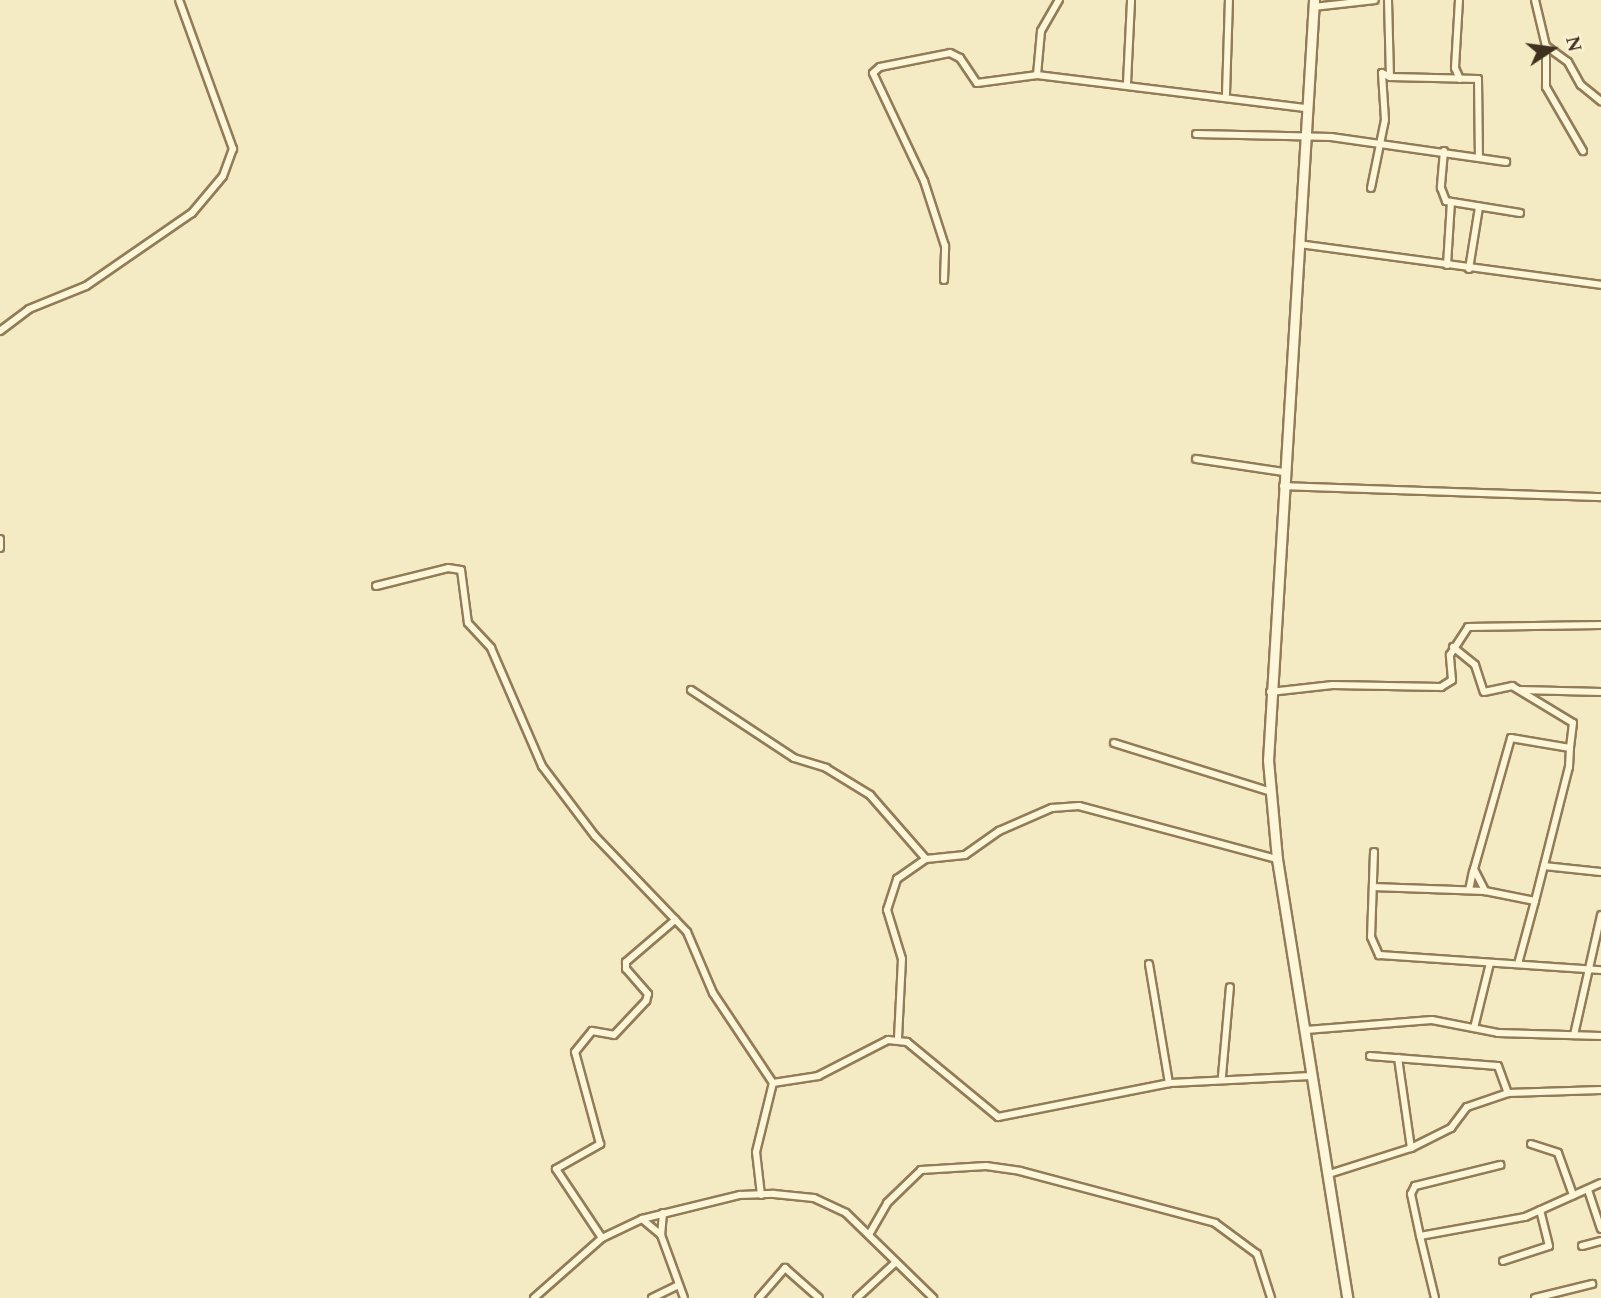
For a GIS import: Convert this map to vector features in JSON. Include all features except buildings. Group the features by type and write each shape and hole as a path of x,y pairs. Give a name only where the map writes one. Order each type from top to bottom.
{"main road":[{"path":"1314,4 1270,692 1271,792 1277,859 1347,1298"}],"street":[{"path":"0,331 29,309 86,286 192,212 223,176 233,149 179,0"},
{"path":"1037,75 1041,31 1059,0"},
{"path":"1128,83 1131,0"},
{"path":"1226,94 1229,0"},
{"path":"1314,4 1375,0"},
{"path":"1388,0 1390,77"},
{"path":"1459,0 1455,68 1460,79"},
{"path":"1535,0 1546,46 1546,87 1583,151"},
{"path":"1546,46 1568,62 1581,85 1601,101"},
{"path":"944,280 945,246 924,181 873,73 950,53 960,58 978,83 1037,75 1226,94 1307,108"},
{"path":"1371,188 1382,143 1382,73 1390,77 1481,82 1479,156"},
{"path":"1196,134 1382,143 1506,162"},
{"path":"1444,151 1441,188 1451,202 1447,265"},
{"path":"1451,202 1520,213"},
{"path":"1469,269 1479,207"},
{"path":"1299,244 1601,285"},
{"path":"1196,459 1284,472"},
{"path":"1283,486 1601,497"},
{"path":"0,539 0,548"},
{"path":"376,586 448,568 461,570 468,622 491,648 542,766 594,836 675,920 698,950 713,993 773,1083 756,1152 761,1195"},
{"path":"1270,692 1333,685 1441,687 1452,680 1453,647 1464,630 1476,625 1601,625"},
{"path":"1453,647 1475,665 1484,692 1512,686 1575,725 1544,866 1518,964"},
{"path":"691,690 794,758 827,768 870,795 926,859"},
{"path":"1520,690 1601,692"},
{"path":"1469,890 1508,739 1570,748"},
{"path":"1114,743 1271,792"},
{"path":"898,1038 902,959 887,910 890,893 897,879 926,859 965,855 999,831 1052,808 1079,806 1277,859"},
{"path":"1374,852 1371,937 1379,955 1601,970"},
{"path":"1544,866 1601,872"},
{"path":"1474,869 1485,891"},
{"path":"1373,887 1485,891 1535,901"},
{"path":"1574,1035 1601,915"},
{"path":"602,1238 556,1169 600,1144 575,1052 592,1031 614,1035 646,1001 648,994 625,969 626,962 675,920"},
{"path":"1474,1028 1490,963"},
{"path":"1149,964 1169,1083"},
{"path":"1222,1076 1230,987"},
{"path":"1306,1030 1432,1020 1474,1028 1601,1036"},
{"path":"773,1083 818,1076 898,1038"},
{"path":"898,1038 998,1117 1169,1083 1222,1076 1313,1076"},
{"path":"1370,1056 1498,1066 1508,1093"},
{"path":"1398,1058 1411,1148"},
{"path":"1329,1174 1411,1148 1451,1128 1467,1107 1508,1093 1601,1090"},
{"path":"1531,1144 1558,1153 1573,1195"},
{"path":"870,1233 887,1203 921,1170 986,1166 1020,1171 1215,1223 1257,1254 1271,1298"},
{"path":"1435,1298 1411,1194 1415,1186 1500,1166"},
{"path":"1420,1236 1540,1210 1601,1183"},
{"path":"1588,1190 1601,1228"},
{"path":"534,1298 602,1238 642,1219 761,1195 814,1198 870,1233 933,1298"},
{"path":"1503,1261 1549,1246 1540,1210"},
{"path":"663,1213 661,1235 677,1286 684,1298"},
{"path":"642,1219 661,1235"},
{"path":"1582,1246 1601,1241"},
{"path":"857,1298 896,1262"},
{"path":"758,1298 785,1268 819,1298"},
{"path":"1535,1298 1592,1284"},
{"path":"652,1298 677,1286"}]}
